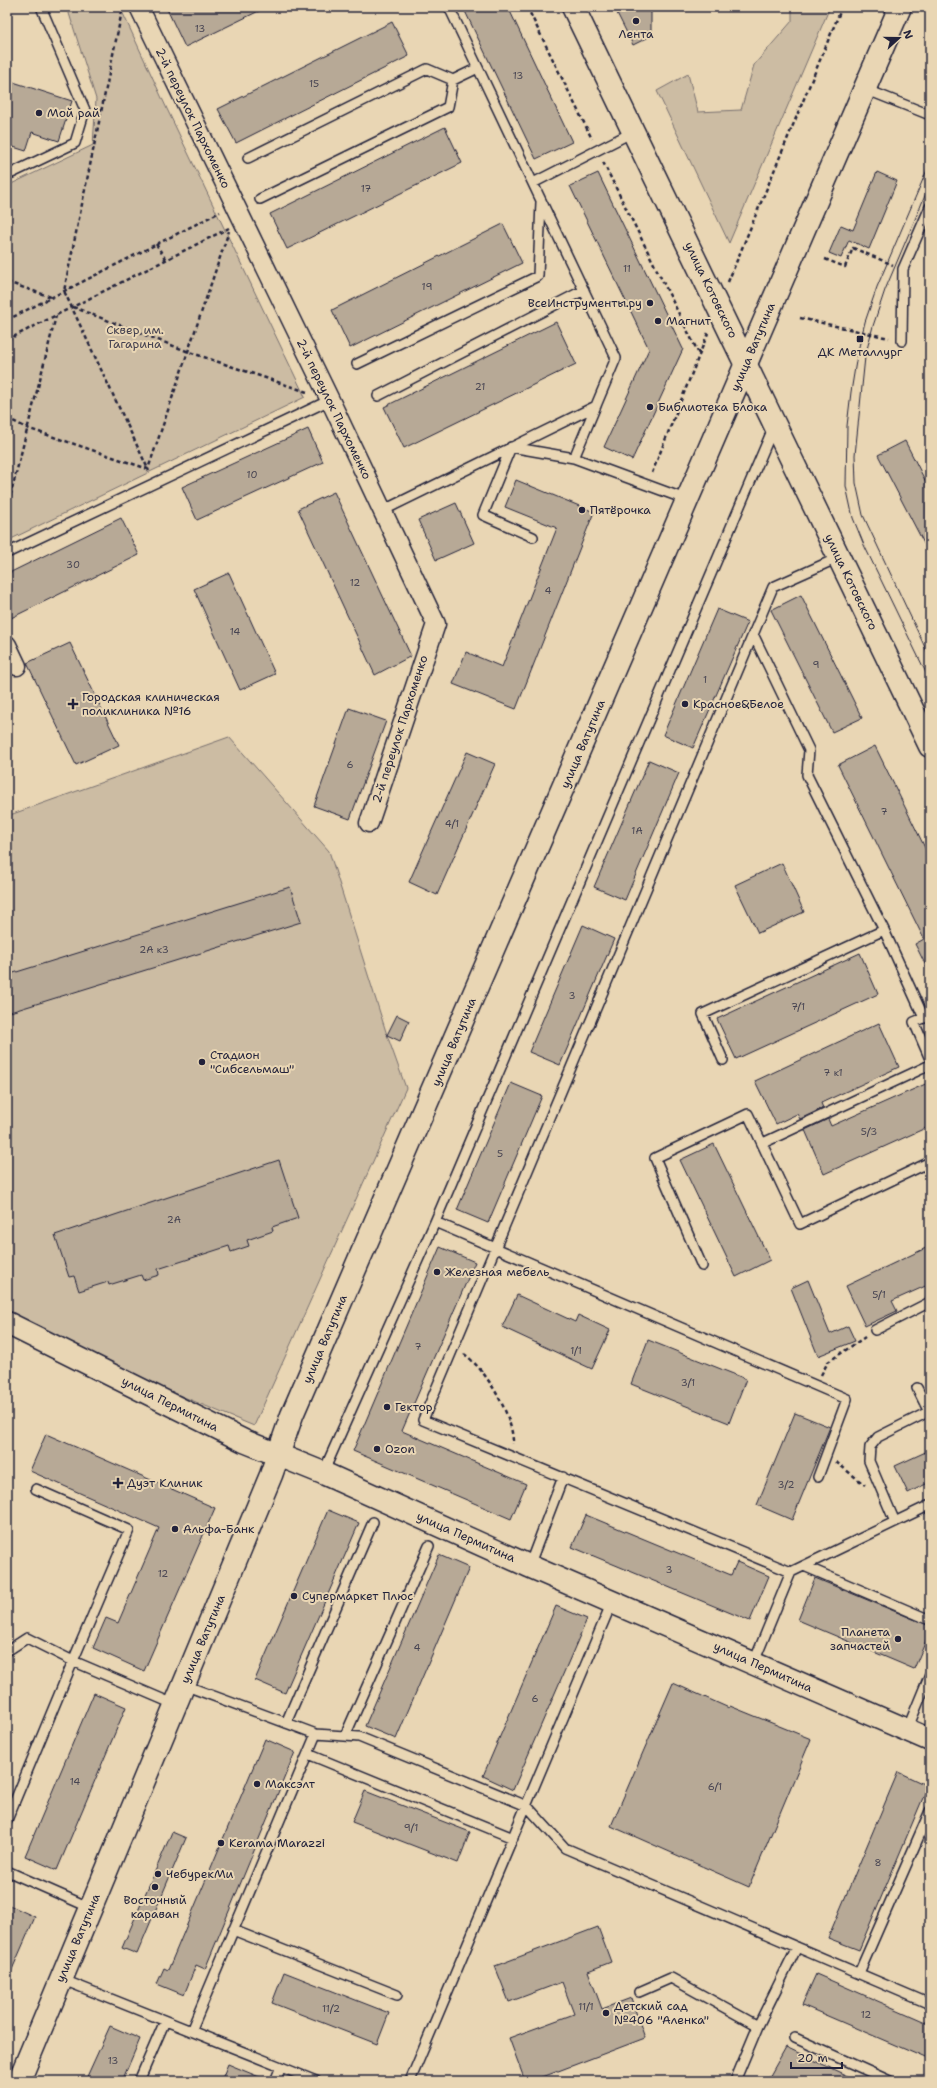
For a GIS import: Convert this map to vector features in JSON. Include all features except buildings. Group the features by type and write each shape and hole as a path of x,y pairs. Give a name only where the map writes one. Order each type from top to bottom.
{"main road":[{"name":"улица Котовского","path":"573,7 746,362 930,746"},
{"name":"улица Ватутина","path":"19,2081 279,1455 292,1415 900,7"},
{"name":"улица Пермитина","path":"7,1323 237,1438 323,1473 530,1566 754,1662 930,1740"}],"street":[{"name":"2-й переулок Пархоменко","path":"139,7 330,400 436,624 369,823"},
{"path":"7,645 12,669"}],"lane":[{"path":"7,171 12,173 75,143 86,110 41,7"},
{"path":"449,7 616,358 574,458"},
{"path":"248,158 427,69 453,80 478,68"},
{"path":"260,199 448,107 453,80"},
{"path":"865,89 930,115"},
{"path":"533,183 634,132"},
{"path":"357,364 538,276 541,200"},
{"path":"902,341 903,269 930,207"},
{"path":"378,396 584,290"},
{"path":"7,553 330,400"},
{"path":"382,511 596,406"},
{"path":"323,1473 434,1222 775,423"},
{"path":"511,447 574,458 688,500"},
{"path":"511,447 483,515 533,537"},
{"path":"791,1572 424,1420 773,587 840,557"},
{"path":"753,634 808,750 807,775 927,1016 914,1022 930,1059"},
{"path":"723,1060 703,1014 884,930"},
{"path":"763,1143 930,1065"},
{"path":"702,1266 655,1158 748,1114 800,1224 930,1162"},
{"path":"434,1222 847,1399 818,1477"},
{"path":"875,1330 930,1302"},
{"path":"896,1522 869,1461 870,1447 878,1437 930,1412 917,1388"},
{"path":"530,1566 564,1477"},
{"path":"7,1820 72,1661 129,1530 36,1489"},
{"path":"754,1662 791,1572 930,1505"},
{"path":"286,1723 373,1522"},
{"path":"344,1736 429,1546"},
{"path":"804,1566 930,1620"},
{"path":"410,2081 612,1602"},
{"path":"7,1651 27,1638 72,1661 176,1705"},
{"path":"908,1730 930,1674"},
{"path":"184,1685 316,1734 358,1737 527,1806 565,1848 930,2004"},
{"path":"190,2031 316,1734"},
{"path":"308,1754 513,1838"},
{"path":"859,1973 930,1811"},
{"path":"7,1871 91,1908"},
{"path":"233,1930 397,1995"},
{"path":"735,2081 758,2026 797,1947"},
{"path":"640,1992 672,1978 758,2026"},
{"path":"61,1979 316,2081"},
{"path":"139,2081 165,2021"},
{"path":"795,2038 890,2081"},
{"path":"275,2081 281,2067"}],"path":[{"path":"123,7 64,291 156,483"},
{"path":"526,7 700,356 647,485"},
{"path":"725,288 842,7"},
{"path":"7,320 235,205"},
{"path":"7,340 230,227 190,352 148,469"},
{"path":"156,244 166,260"},
{"path":"825,259 845,267 853,248 903,269"},
{"path":"7,282 52,297"},
{"path":"72,307 190,352 330,400"},
{"path":"7,509 56,315"},
{"path":"800,318 902,341"},
{"path":"7,418 27,428 148,469"},
{"path":"815,1386 828,1362 853,1345"},
{"path":"453,1350 461,1353 476,1364 503,1406 512,1430 511,1456"},
{"path":"827,1454 847,1472 886,1501"}],"green space":[{"name":"Сквер им. Гагарина","path":"67,7 120,7 167,109 305,397 7,541 7,186 93,145 96,99"},
{"path":"792,7 830,7 729,243 657,91 688,74 698,112 741,110 754,65 792,21"},
{"name":"Стадион \"Сибсельмаш\"","path":"229,737 329,851 387,1035 406,1088 254,1426 7,1324 7,816"}],"tram line":[{"path":"930,163 877,287 865,322 857,355 847,426 846,486 853,518 864,545 930,681"},
{"path":"930,184 885,290 873,326 865,357 855,455 856,483 863,515 930,658"}],"place":[{"name":"Лента","path":"636,21"},
{"name":"Мой рай","path":"39,113"},
{"name":"ВсеИнструменты.ру","path":"650,303"},
{"name":"Магнит","path":"658,321"},
{"name":"ДК Металлург","path":"860,339"},
{"name":"Библиотека Блока","path":"650,407"},
{"name":"Пятёрочка","path":"582,510"},
{"name":"Городская клиническая поликлиника №16","path":"73,704"},
{"name":"Красное&Белое","path":"685,704"},
{"name":"Стадион \"Сибсельмаш\"","path":"202,1062"},
{"name":"Железная мебель","path":"437,1272"},
{"name":"Гектор","path":"387,1407"},
{"name":"Ozon","path":"377,1449"},
{"name":"Дуэт Клиник","path":"118,1483"},
{"name":"Альфа-Банк","path":"175,1529"},
{"name":"Супермаркет Плюс","path":"294,1596"},
{"name":"Планета запчастей","path":"898,1639"},
{"name":"Максэлт","path":"257,1784"},
{"name":"Kerama Marazzi","path":"221,1843"},
{"name":"ЧебурекМи","path":"158,1874"},
{"name":"Восточный караван","path":"155,1887"},
{"name":"Детский сад №406 \"Аленка\"","path":"606,2013"}]}
